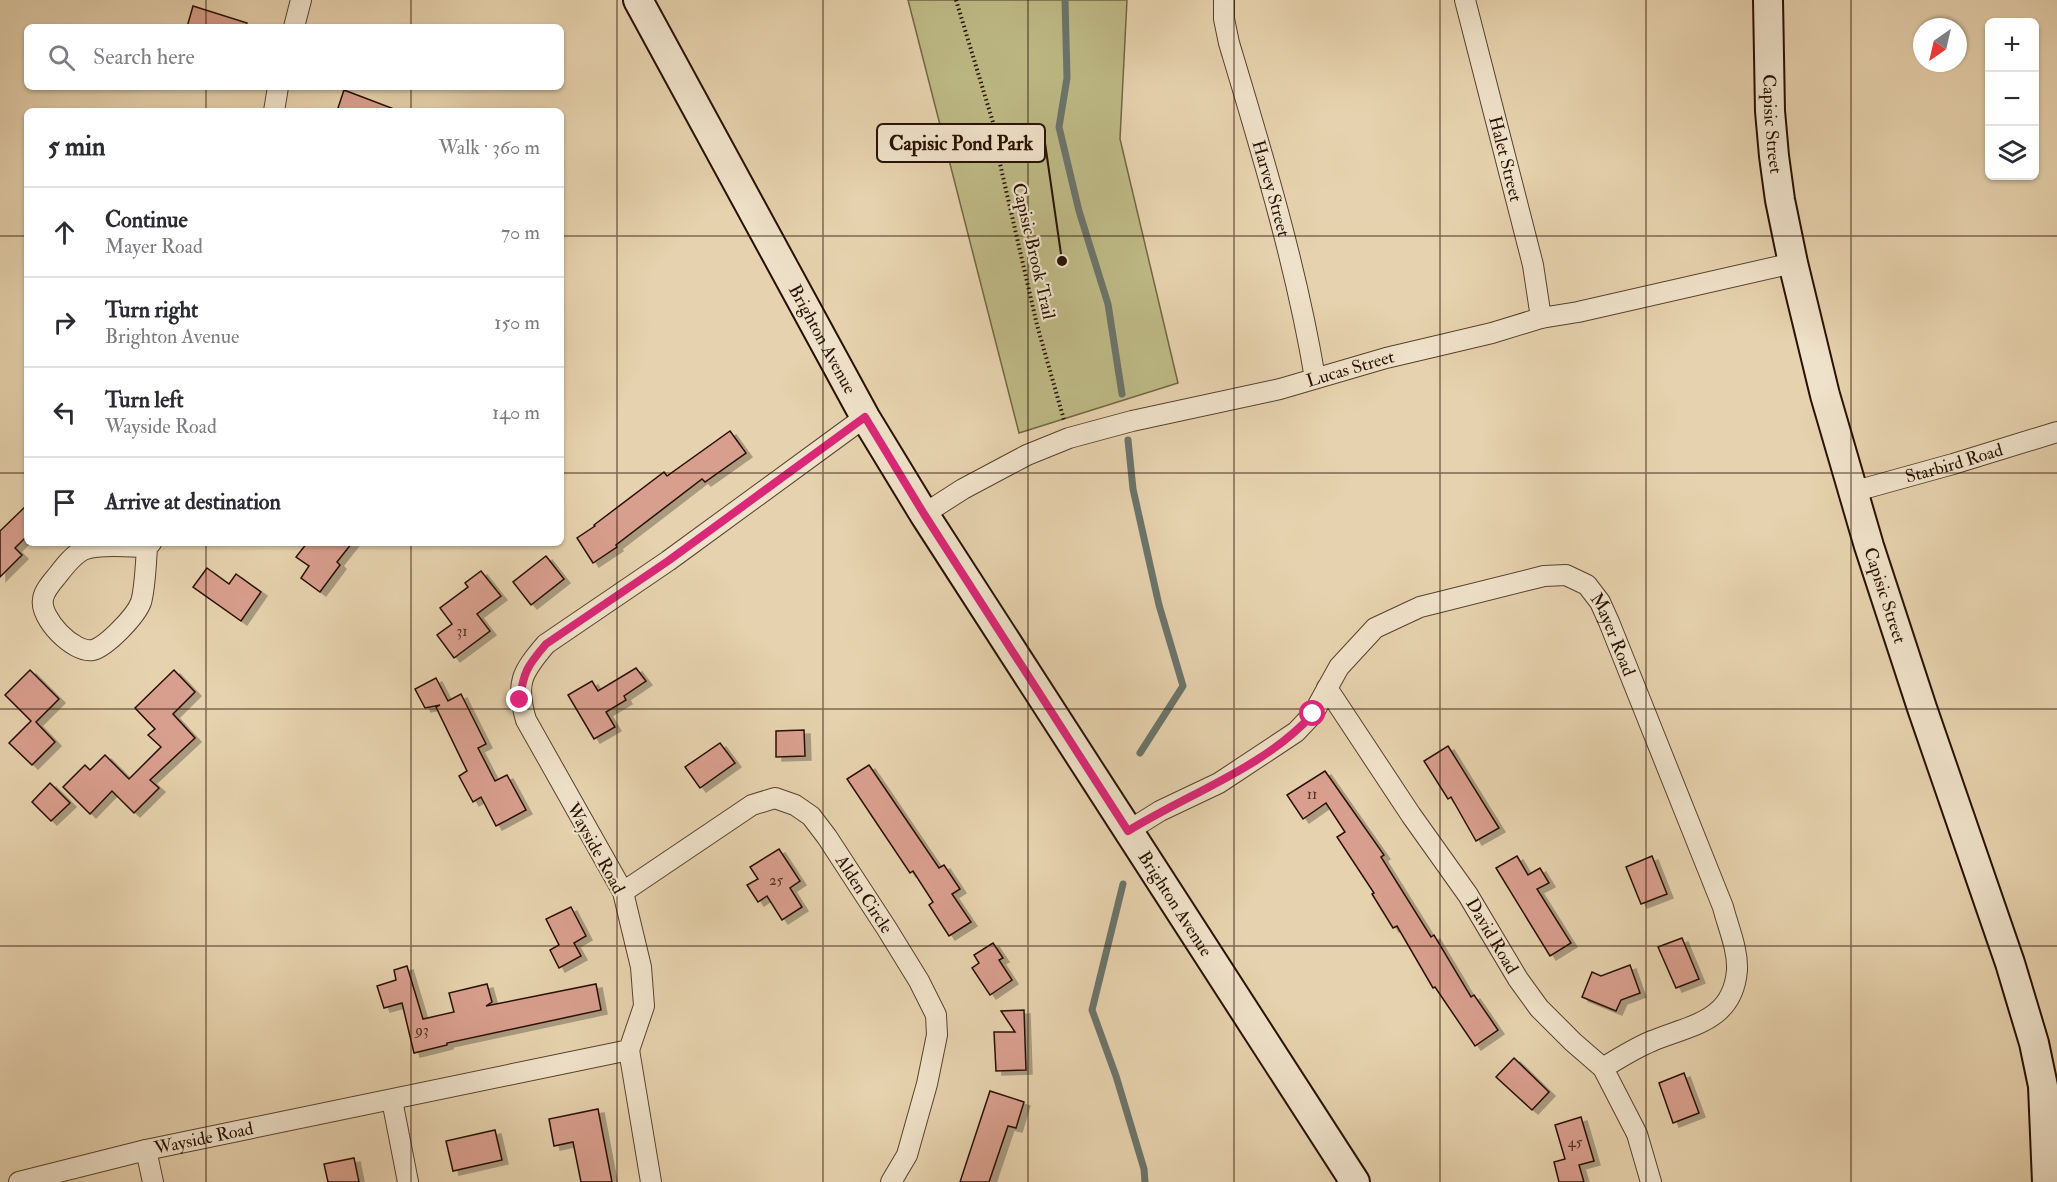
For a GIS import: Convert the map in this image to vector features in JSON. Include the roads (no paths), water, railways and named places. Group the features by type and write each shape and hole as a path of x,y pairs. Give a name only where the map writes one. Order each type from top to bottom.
{"main road":[{"name":"Brighton Avenue","path":"638,0 865,417 924,514 1355,1182"},
{"name":"Capisic Street","path":"1768,0 1770,111 1774,156 1793,263 1825,395 1852,492 1922,708 2010,963 2034,1043 2043,1086 2047,1182"}],"street":[{"path":"295,24 301,0"},
{"name":"Harvey Street","path":"1224,0 1224,19 1229,43 1272,187 1306,324 1315,378"},
{"name":"Halet Street","path":"1465,0 1533,265 1541,318"},
{"path":"274,108 278,90"},
{"name":"Lucas Street","path":"924,514 963,489 1027,455 1069,438 1280,389 1541,318 1793,263"},
{"name":"Wayside Road","path":"20,1182 146,1150 629,1050 644,1006 642,967 623,892 526,720 520,700 522,678 531,662 546,644 668,561 865,417"},
{"name":"Starbird Road","path":"1852,492 2057,432"},
{"path":"124,546 84,550 70,560 50,586 43,600 45,615 78,649 93,650 110,639 124,626 141,602 149,546"},
{"name":"Mayer Road","path":"1128,831 1160,811 1219,783 1296,732 1313,714 1339,667 1375,628 1420,607 1544,576 1566,575 1587,585 1600,603 1723,907 1734,947 1737,969 1732,994 1715,1015 1693,1028 1653,1041 1603,1068"},
{"name":"David Road","path":"1327,688 1411,815 1468,895 1518,979 1539,1008 1603,1068 1637,1134 1651,1182"},
{"name":"Alden Circle","path":"623,892 752,805 775,798 795,805 811,816 887,929 919,981 936,1015 937,1035 927,1084 907,1155 891,1182"},
{"path":"629,1050 651,1182"},
{"path":"392,1100 408,1182"},
{"path":"146,1150 153,1182"}],"waterway":[{"path":"1065,0 1067,78 1059,127 1079,211 1108,304 1122,394"},
{"path":"1128,440 1133,489 1159,605 1183,686 1140,753"},
{"path":"1123,884 1092,1010 1116,1076 1144,1169 1145,1182"}],"place":[{"name":"Capisic Pond Park","path":"1062,261"}]}
